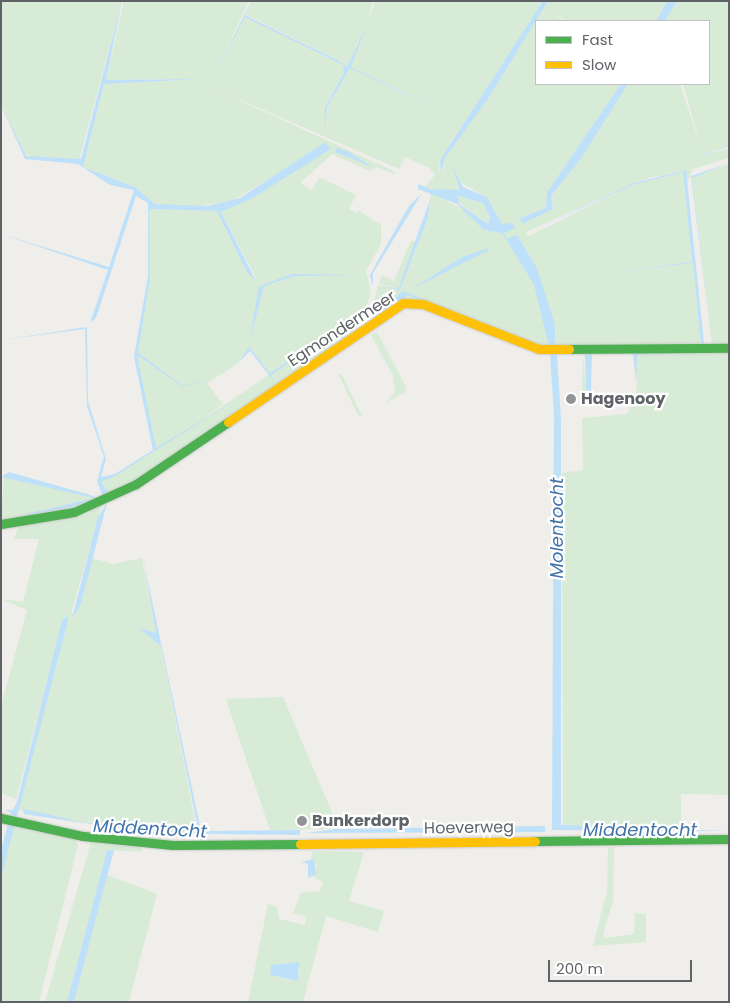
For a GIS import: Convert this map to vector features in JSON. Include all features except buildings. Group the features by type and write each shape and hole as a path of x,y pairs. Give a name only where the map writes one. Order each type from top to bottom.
{"street":[{"name":"Egmondermeer","path":"1,524 74,512 136,484 403,303 423,304 529,347 548,350 729,348"},
{"name":"Hoeverweg","path":"9,820 83,836 182,846 729,839"}],"green space":[{"path":"1,1 122,1 79,160 32,158 24,153 1,105"},
{"path":"124,1 249,1 210,85 245,17 343,65 344,73 325,107 326,135 327,107 350,68 458,118 351,67 366,24 347,67 339,61 245,14 251,1 373,1 368,21 375,1 543,1 440,160 439,171 443,174 445,158 488,99 535,22 535,85 620,85 547,192 546,208 520,217 553,207 551,196 580,160 627,85 680,85 703,155 729,149 729,158 693,169 687,183 686,170 649,178 634,183 526,232 528,236 633,185 683,172 692,262 586,276 693,263 701,345 555,348 555,324 537,268 517,235 507,240 503,233 514,225 502,224 487,197 459,182 462,189 457,191 424,188 435,175 430,168 405,157 399,169 210,87 394,171 396,175 377,167 370,171 332,154 300,183 312,190 319,177 356,195 349,209 356,213 358,210 381,225 381,244 366,271 371,292 359,329 180,452 103,498 101,482 155,451 136,359 150,279 149,209 217,211 246,271 257,280 221,212 330,150 325,145 232,201 193,207 155,204 135,187 83,167 104,84 202,79 106,80","holes":["249,347 270,374 202,420 223,404 207,383 236,365"]},
{"path":"548,1 667,1 657,20 565,20 550,11 563,20 536,20"},
{"path":"677,1 729,1 729,147 703,154 683,85 710,85 710,20 666,20"},
{"path":"729,164 729,345 712,345 692,178"},
{"path":"431,193 466,211 484,230 502,233 534,285 549,348 415,301 370,319 378,285 400,289 428,218"},
{"path":"462,195 483,203 490,217 488,224 455,200"},
{"path":"411,241 417,241 398,289 379,283 382,275 394,281"},
{"path":"377,332 406,387 406,392 385,403 395,392 393,376 371,335"},
{"path":"729,352 729,795 681,794 681,828 563,826 562,473 583,470 582,418 627,414 637,390 636,355"},
{"path":"583,354 586,393 582,393"},
{"path":"341,373 362,416 359,417 338,374"},
{"path":"4,474 87,494 100,499 74,509 1,522"},
{"path":"102,505 71,614 80,607 92,558 113,564 142,558 156,633 139,628 161,646 197,831 86,823 18,810 68,621 64,616 16,799 1,793 1,706 27,610 1,599 23,602 39,539 14,539 19,525"},
{"path":"283,697 339,829 270,830 226,699"},
{"path":"13,827 75,839 78,845 39,1002 1,1002 1,878"},
{"path":"91,842 141,848 142,852 107,850 67,1002 45,1002"},
{"path":"614,847 613,901 603,934 605,938 634,934 635,913 646,914 646,942 593,946 607,892 608,848"},
{"path":"312,851 364,852 349,901 384,911 378,932 326,916 303,1002 248,1002 268,904 277,907 279,919 305,925 306,916 293,913 301,893 320,891 323,883 313,876 317,865 311,860","holes":["296,963 300,973 296,981 270,975 271,965"]},
{"path":"107,875 157,894 129,1002 74,1002"}],"water":[{"path":"122,1 106,80 203,79 104,84 83,167 135,187 155,204 208,206 240,198 325,142 331,149 251,199 221,212 256,281 246,271 217,211 149,209 150,279 138,353 183,386 215,378 183,387 137,355 156,448 232,402 115,476 101,482 109,493 102,495 97,481 104,457 87,406 85,329 1,340 87,327 88,401 106,459 101,477 115,474 153,450 134,357 148,276 148,203 136,196 96,318 90,323 108,270 1,234 109,267 134,190 110,185 78,164 25,159 1,105 26,156 81,159"},
{"path":"251,1 245,15 339,61 347,67 367,24 351,67 459,119 350,68 327,107 325,135 325,107 344,73 343,65 245,17 210,85"},
{"path":"543,1 548,1 488,99 445,158 441,175 440,160"},
{"path":"667,1 677,1 666,20 657,20"},
{"path":"620,85 627,85 580,160 551,196 553,209 522,224 520,218 546,208 547,192"},
{"path":"680,85 703,154 729,149 703,155"},
{"path":"337,148 347,151 373,167 335,152"},
{"path":"729,163 692,178 712,345 691,176"},
{"path":"452,166 463,187 487,197 502,224 512,223 515,228 504,233 507,239 517,235 537,268 555,324 555,348 549,348 534,285 502,233 484,230 457,204 418,189 418,184 430,189 460,190","holes":["458,196 483,203 490,217 488,224 459,204"]},
{"path":"686,170 704,343 701,347 693,263 585,276 692,262 683,172 633,185 525,234 634,183"},
{"path":"422,193 373,273 373,287 370,275 409,206"},
{"path":"430,200 428,218 400,289 398,290 378,285 398,289"},
{"path":"488,248 489,250 412,289 462,257"},
{"path":"292,274 361,275 294,276 264,286 249,343 259,286"},
{"path":"403,291 453,311 452,313 408,295 372,319"},
{"path":"357,315 271,375 276,384 250,351 238,363 249,347 270,373"},
{"path":"729,352 637,355 636,383 633,353"},
{"path":"550,354 557,354 561,421 561,825 729,831 552,830 554,415"},
{"path":"585,354 592,354 591,393 586,393"},
{"path":"9,472 97,498 72,507 1,520 94,498 1,477"},
{"path":"107,503 80,607 72,618 98,517"},
{"name":"Middentocht","path":"143,558 201,831 300,830 300,835 150,833 24,814 23,809 86,823 198,829 161,646 139,628 156,633"},
{"path":"67,615 68,621 1,878 1,850 11,813 5,810 13,810 17,802 62,620"},
{"path":"545,826 545,832 306,833 335,829"},
{"path":"107,850 114,850 74,1002 67,1002"},
{"path":"314,859 316,874 308,878 308,864 301,862"},
{"path":"299,962 298,981 270,975 271,965"}],"traffic: fast":[{"path":"569,349 729,348"},
{"path":"1,524 74,512 136,484 228,422"},
{"path":"1,818 83,836 173,845 300,844"},
{"path":"535,841 729,839"}],"traffic: slow":[{"path":"228,422 403,303 423,304 539,349 569,349"},
{"path":"300,844 535,841"}],"place":[{"name":"Hagenooy","path":"571,399"},
{"name":"Bunkerdorp","path":"302,821"}],"water label":[{"name":"Molentocht","path":"557,528"}]}
